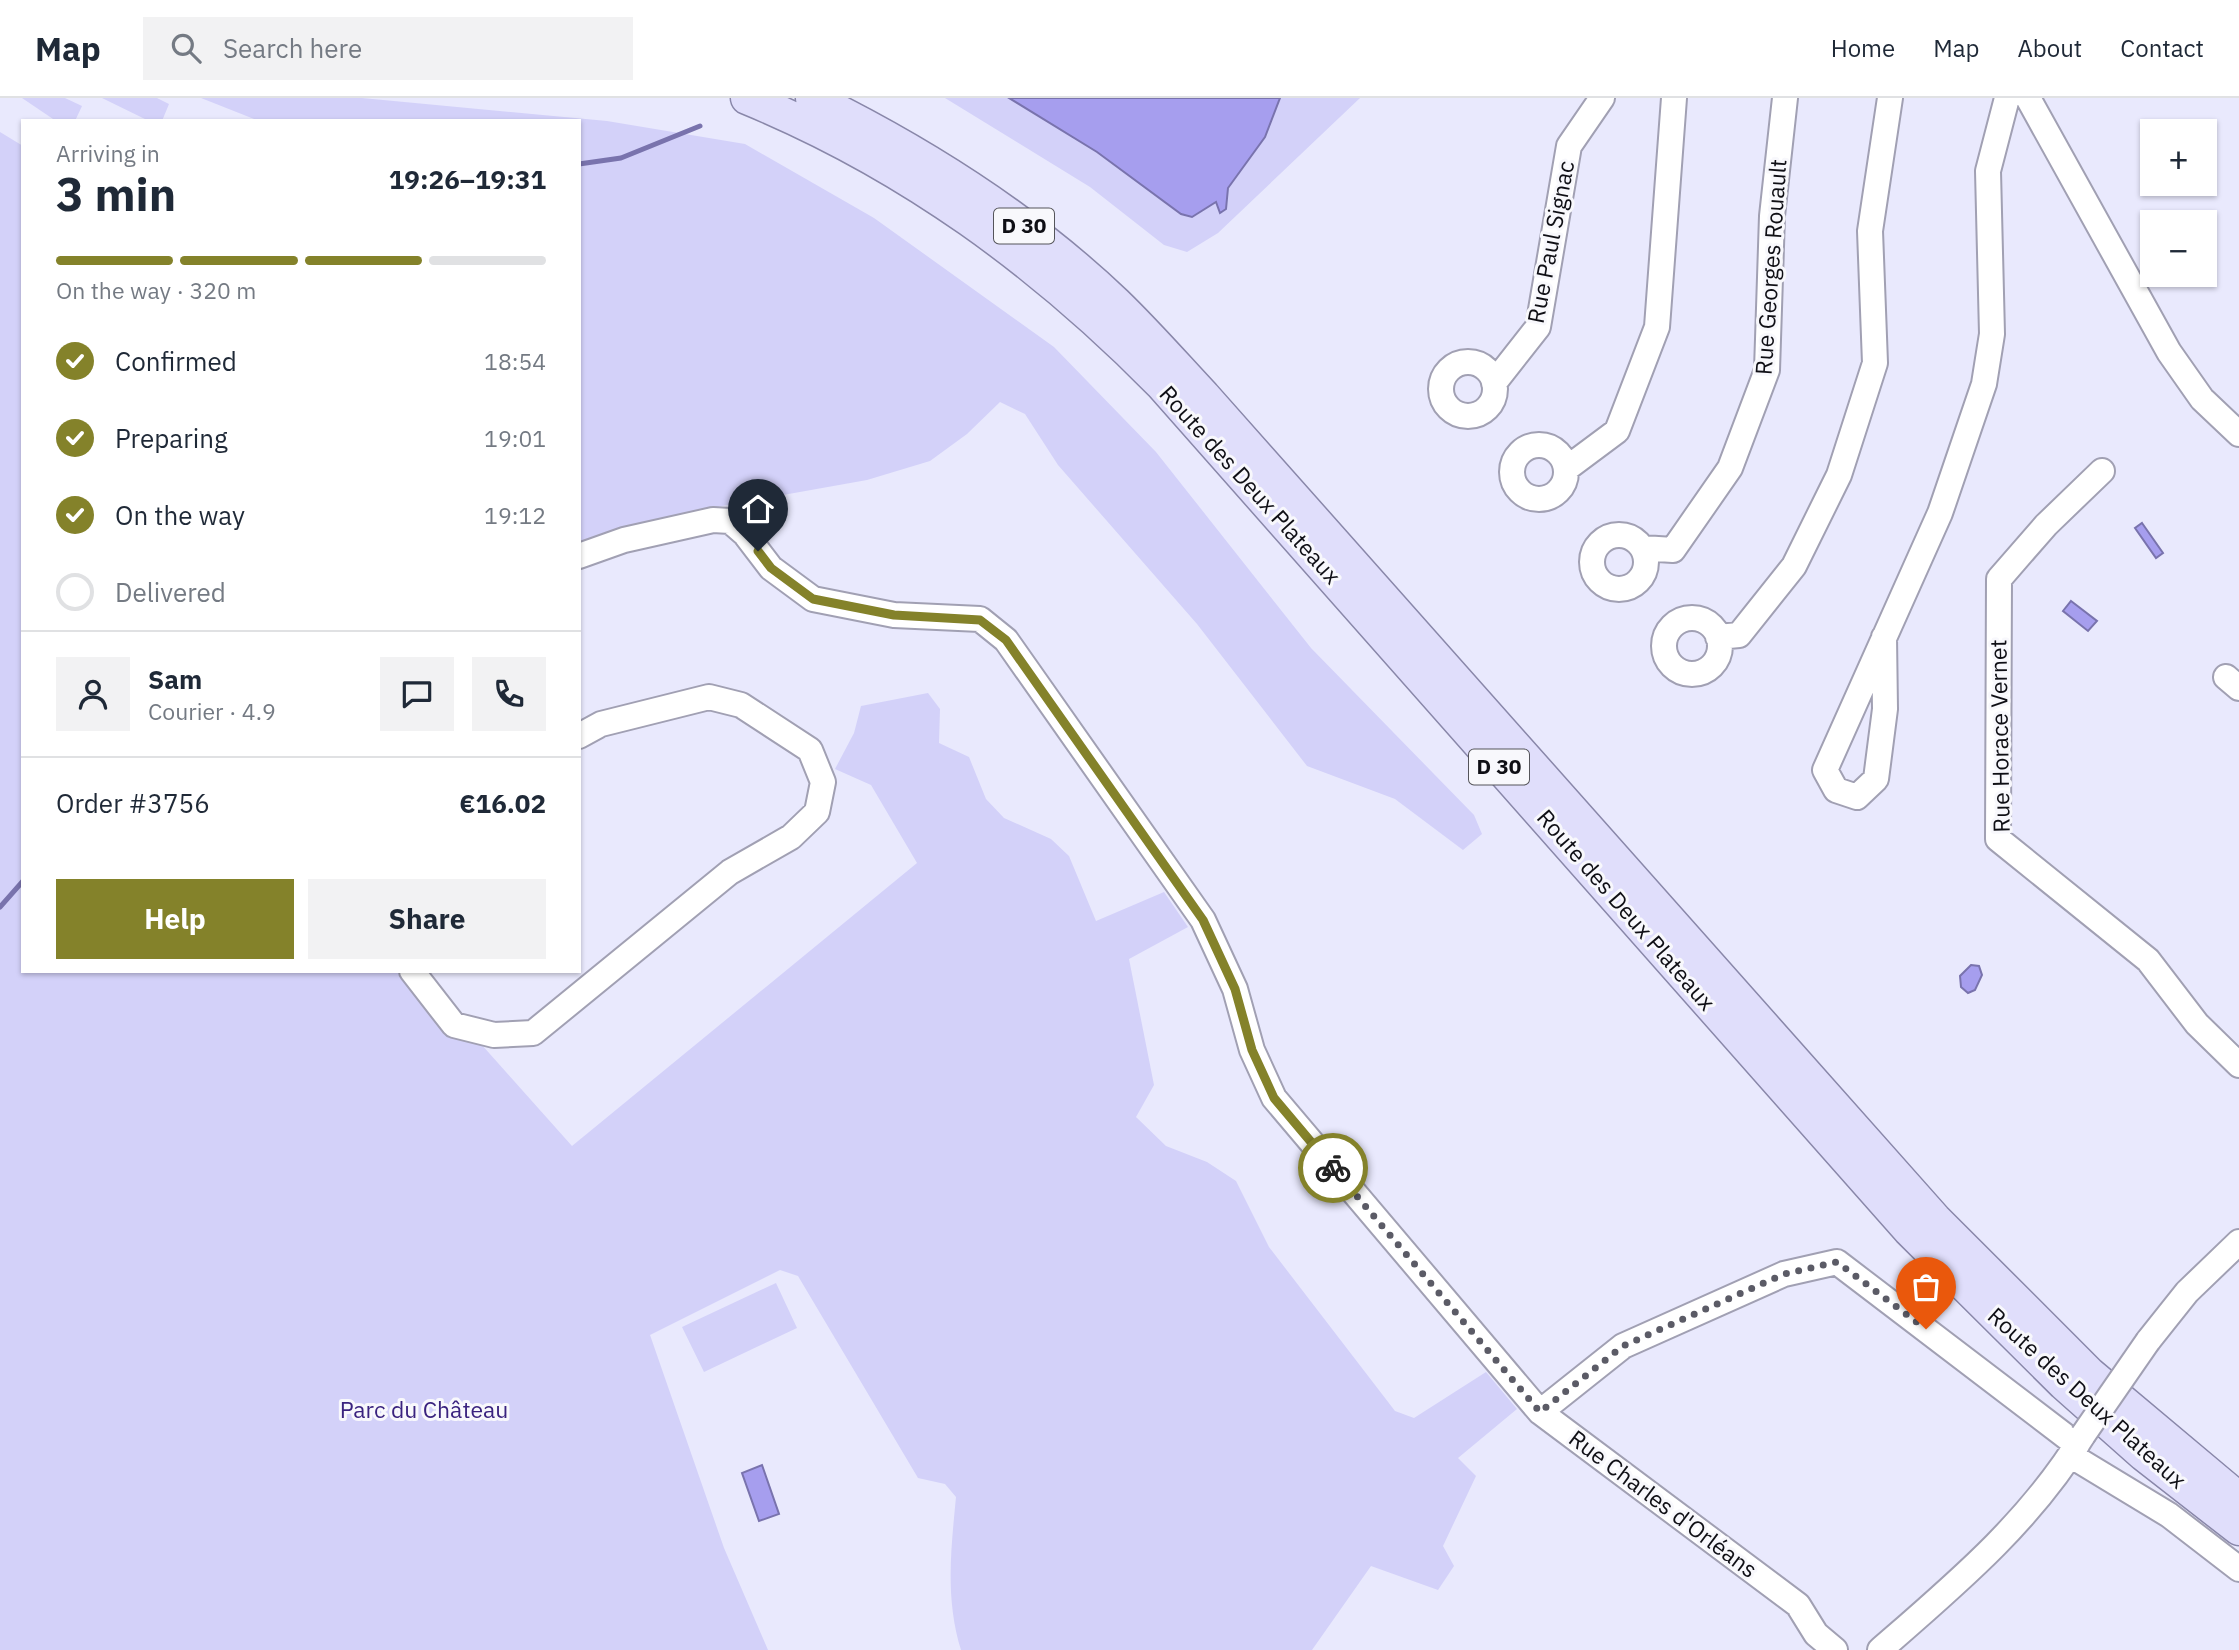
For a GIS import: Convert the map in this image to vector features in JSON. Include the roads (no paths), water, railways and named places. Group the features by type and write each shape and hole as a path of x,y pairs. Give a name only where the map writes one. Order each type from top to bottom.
{"main road":[{"name":"Route des Deux Plateaux","path":"747,98 842,141 937,196 1023,258 1108,330 1161,384 1909,1230 2064,1384 2144,1455 2239,1529"},
{"name":"Route des Deux Plateaux","path":"811,98 922,157 984,197 1045,243 1116,303 1213,407 1935,1219 2090,1374 2239,1499"}],"street":[{"name":"Rue Paul Signac","path":"1494,383 1538,327 1569,146 1602,98"},
{"path":"1566,469 1617,431 1657,327 1674,98"},
{"name":"Rue Georges Rouault","path":"1643,548 1673,550 1730,468 1767,370 1772,216 1785,98"},
{"path":"1718,637 1739,635 1794,566 1839,475 1875,363 1870,231 1890,98"},
{"path":"1884,637 1885,709 1876,779 1857,797 1836,790 1825,770 1884,637 1940,513 1984,384 1992,334 1988,171 2007,98"},
{"path":"2028,98 2076,190 2169,352 2202,399 2239,434"},
{"name":"Rue Horace Vernet","path":"2102,471 2046,525 1999,579 1998,839 2148,960 2197,1024 2239,1065"},
{"name":"Rue Charles d'Orléans","path":"581,555 624,540 713,520 730,521 745,534 771,568 813,599 894,615 980,620 1006,640 1203,920 1235,989 1252,1050 1274,1098 1540,1412 1798,1605 1816,1634 1835,1650"},
{"path":"414,973 454,1025 506,1036 533,1032 730,872 800,828 817,812 823,782 810,750 741,705 709,697 601,724 581,735"},
{"path":"1880,1650 1980,1563 2030,1508 2148,1341 2187,1292 2239,1242"},
{"path":"1540,1412 1623,1346 1784,1274 1837,1262 2239,1569"}],"waterway":[{"path":"581,164 621,158 700,126"},
{"path":"0,907 21,883"}],"park label":[{"name":"Parc du Château","path":"424,1410"}]}
